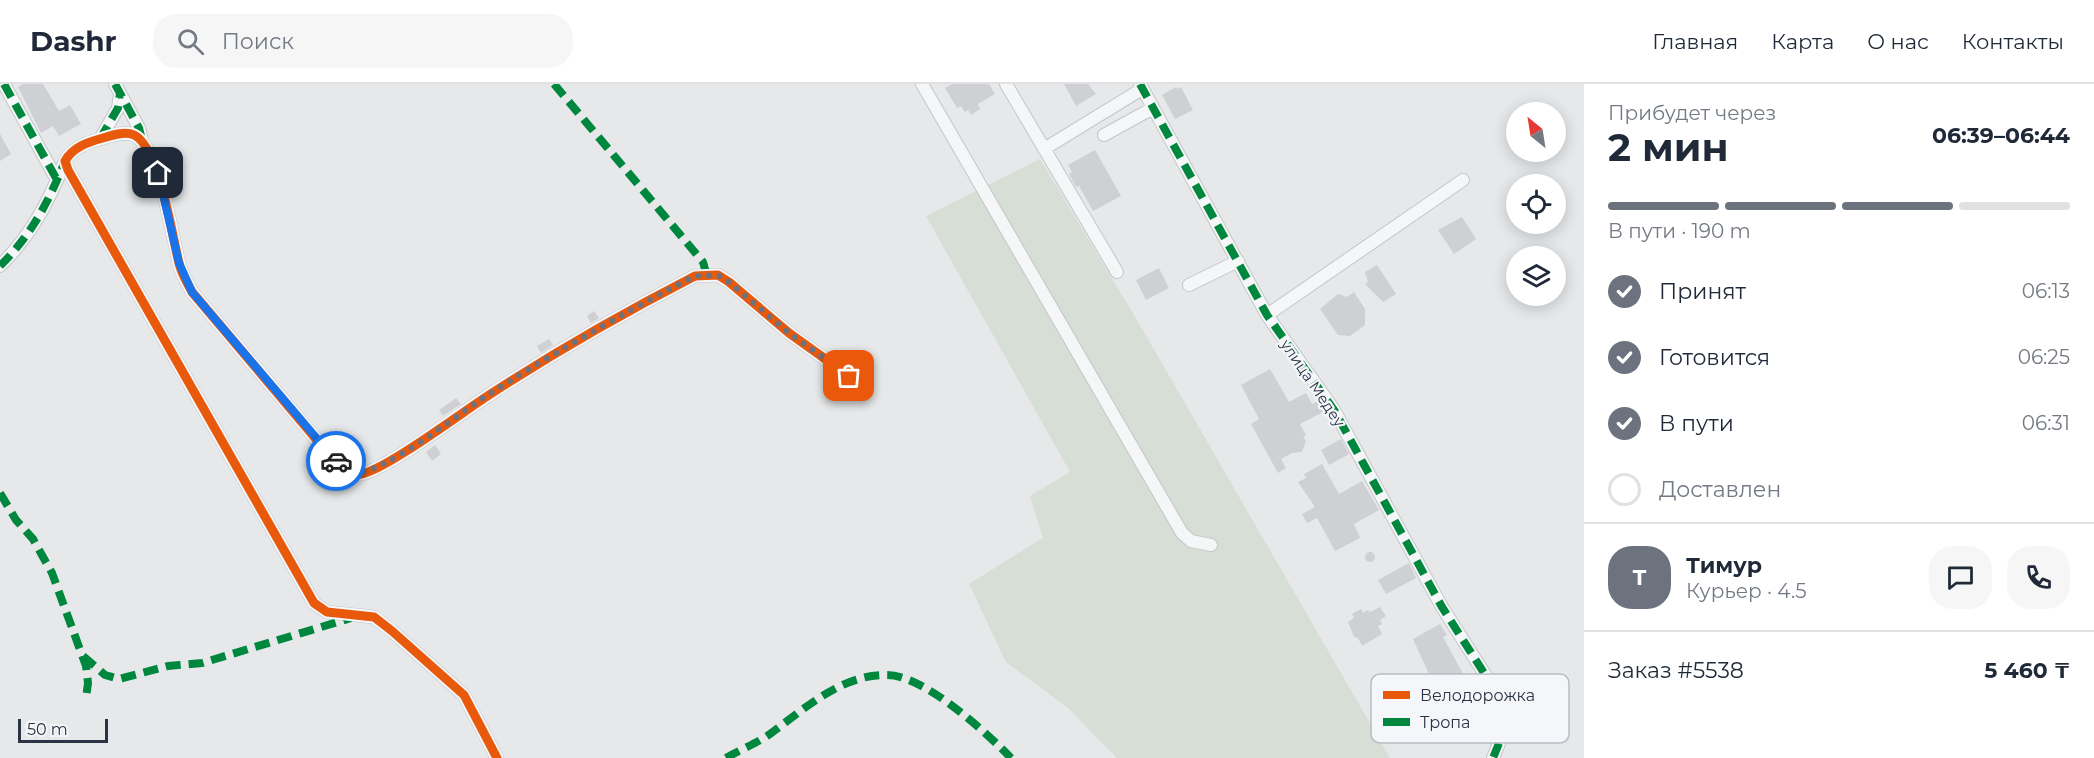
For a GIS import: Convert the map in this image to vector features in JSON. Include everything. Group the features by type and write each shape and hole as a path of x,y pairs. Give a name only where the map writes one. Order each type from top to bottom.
{"street":[{"path":"4,84 57,180"},
{"path":"922,84 1182,533 1191,540 1211,545"},
{"path":"1006,84 1117,272"},
{"path":"1044,149 1141,87"},
{"name":"улица Медеу","path":"1141,87 1267,315 1334,410 1442,607 1486,674"},
{"path":"100,139 118,108 118,88"},
{"path":"118,88 154,160 179,263 192,292 322,446 345,470 352,474 364,474 385,463 491,393 695,276 718,275 729,282 789,333 849,376"},
{"path":"1104,135 1153,108"},
{"path":"0,266 22,244 35,226 69,154 81,145 127,132 142,140"},
{"path":"65,161 314,603 327,612 374,617 392,631 464,695 497,758"},
{"path":"1267,315 1463,180"},
{"path":"1189,285 1238,261"},
{"name":"улица Медеу","path":"1493,758 1499,743"}],"shaded area":[{"path":"1040,159 1134,315 1371,725 1371,743 1381,743 1390,758 1117,758 1068,708 1006,662 969,584 1043,538 1030,496 1070,472 926,216"}],"building":[{"path":"23,84 43,84 59,111 70,105 81,124 59,136 53,126 41,133 18,87"},
{"path":"952,84 989,84 995,94 978,104 980,109 971,115 961,106 957,108 945,88"},
{"path":"1064,84 1088,84 1096,94 1076,106"},
{"path":"1176,87 1177,89 1181,87 1193,110 1175,119 1162,95"},
{"path":"0,134 11,154 0,161"},
{"path":"1095,150 1121,196 1093,211 1079,186 1076,187 1069,174 1072,172 1068,165"},
{"path":"1462,217 1476,239 1454,254 1438,230"},
{"path":"1377,265 1396,294 1383,302 1365,284 1368,282 1365,272"},
{"path":"1159,268 1169,288 1146,300 1136,280"},
{"path":"1354,292 1365,309 1365,325 1350,336 1338,335 1320,309 1338,294 1347,297"},
{"path":"594,311 599,318 591,323 587,316"},
{"path":"549,339 553,345 541,353 537,346"},
{"path":"1270,369 1289,402 1306,393 1312,404 1318,401 1325,411 1300,424 1306,435 1303,437 1306,441 1302,452 1292,453 1281,459 1286,468 1278,473 1251,424 1259,419 1241,385"},
{"path":"456,398 461,404 443,416 439,410"},
{"path":"1341,439 1349,454 1329,465 1321,450"},
{"path":"435,445 441,454 432,461 426,452"},
{"path":"1322,464 1339,494 1362,481 1379,510 1354,524 1360,538 1335,551 1317,518 1307,523 1302,514 1315,507 1298,482 1306,478 1304,474"},
{"path":"1370,552 1374,553 1374,561 1370,562 1366,561 1365,557 1366,553"},
{"path":"1409,563 1416,578 1386,594 1378,580"},
{"path":"1380,607 1386,616 1380,620 1382,624 1378,626 1382,634 1362,646 1358,638 1354,637 1348,622 1354,618 1352,614 1361,609 1363,613"},
{"path":"1440,624 1447,635 1443,637 1463,674 1429,674 1413,639"}],"marked path":[{"path":"4,84 57,180"},
{"path":"115,84 139,128 142,140"},
{"path":"554,84 703,262 707,276"},
{"path":"1140,84 1267,315 1334,410 1442,607 1485,674"},
{"path":"100,139 118,108 120,93"},
{"path":"0,266 30,230 52,191 65,161"},
{"path":"0,493 16,520 33,539 52,573 86,666 88,683 86,698"},
{"path":"83,656 105,675 119,679 168,666 202,663 351,618"},
{"path":"726,758 765,737 810,704 839,687 870,676 887,675 918,684 936,694 971,720 1011,758"},
{"path":"1493,758 1499,743"}],"cycle path":[{"path":"497,758 464,695 392,631 374,617 327,612 314,603 68,170 65,161 68,156 86,143 119,134 134,135 143,143 157,173 180,267 192,292 322,446 344,469 355,474 361,474 387,463 539,363 695,276 718,275 729,282 789,333 849,376"}],"way so far":[{"path":"336,461 352,474 364,474 385,463 491,393 695,276 718,275 729,282 789,333 849,376"}],"route":[{"path":"158,173 168,223 182,274 192,292 336,461"}]}
